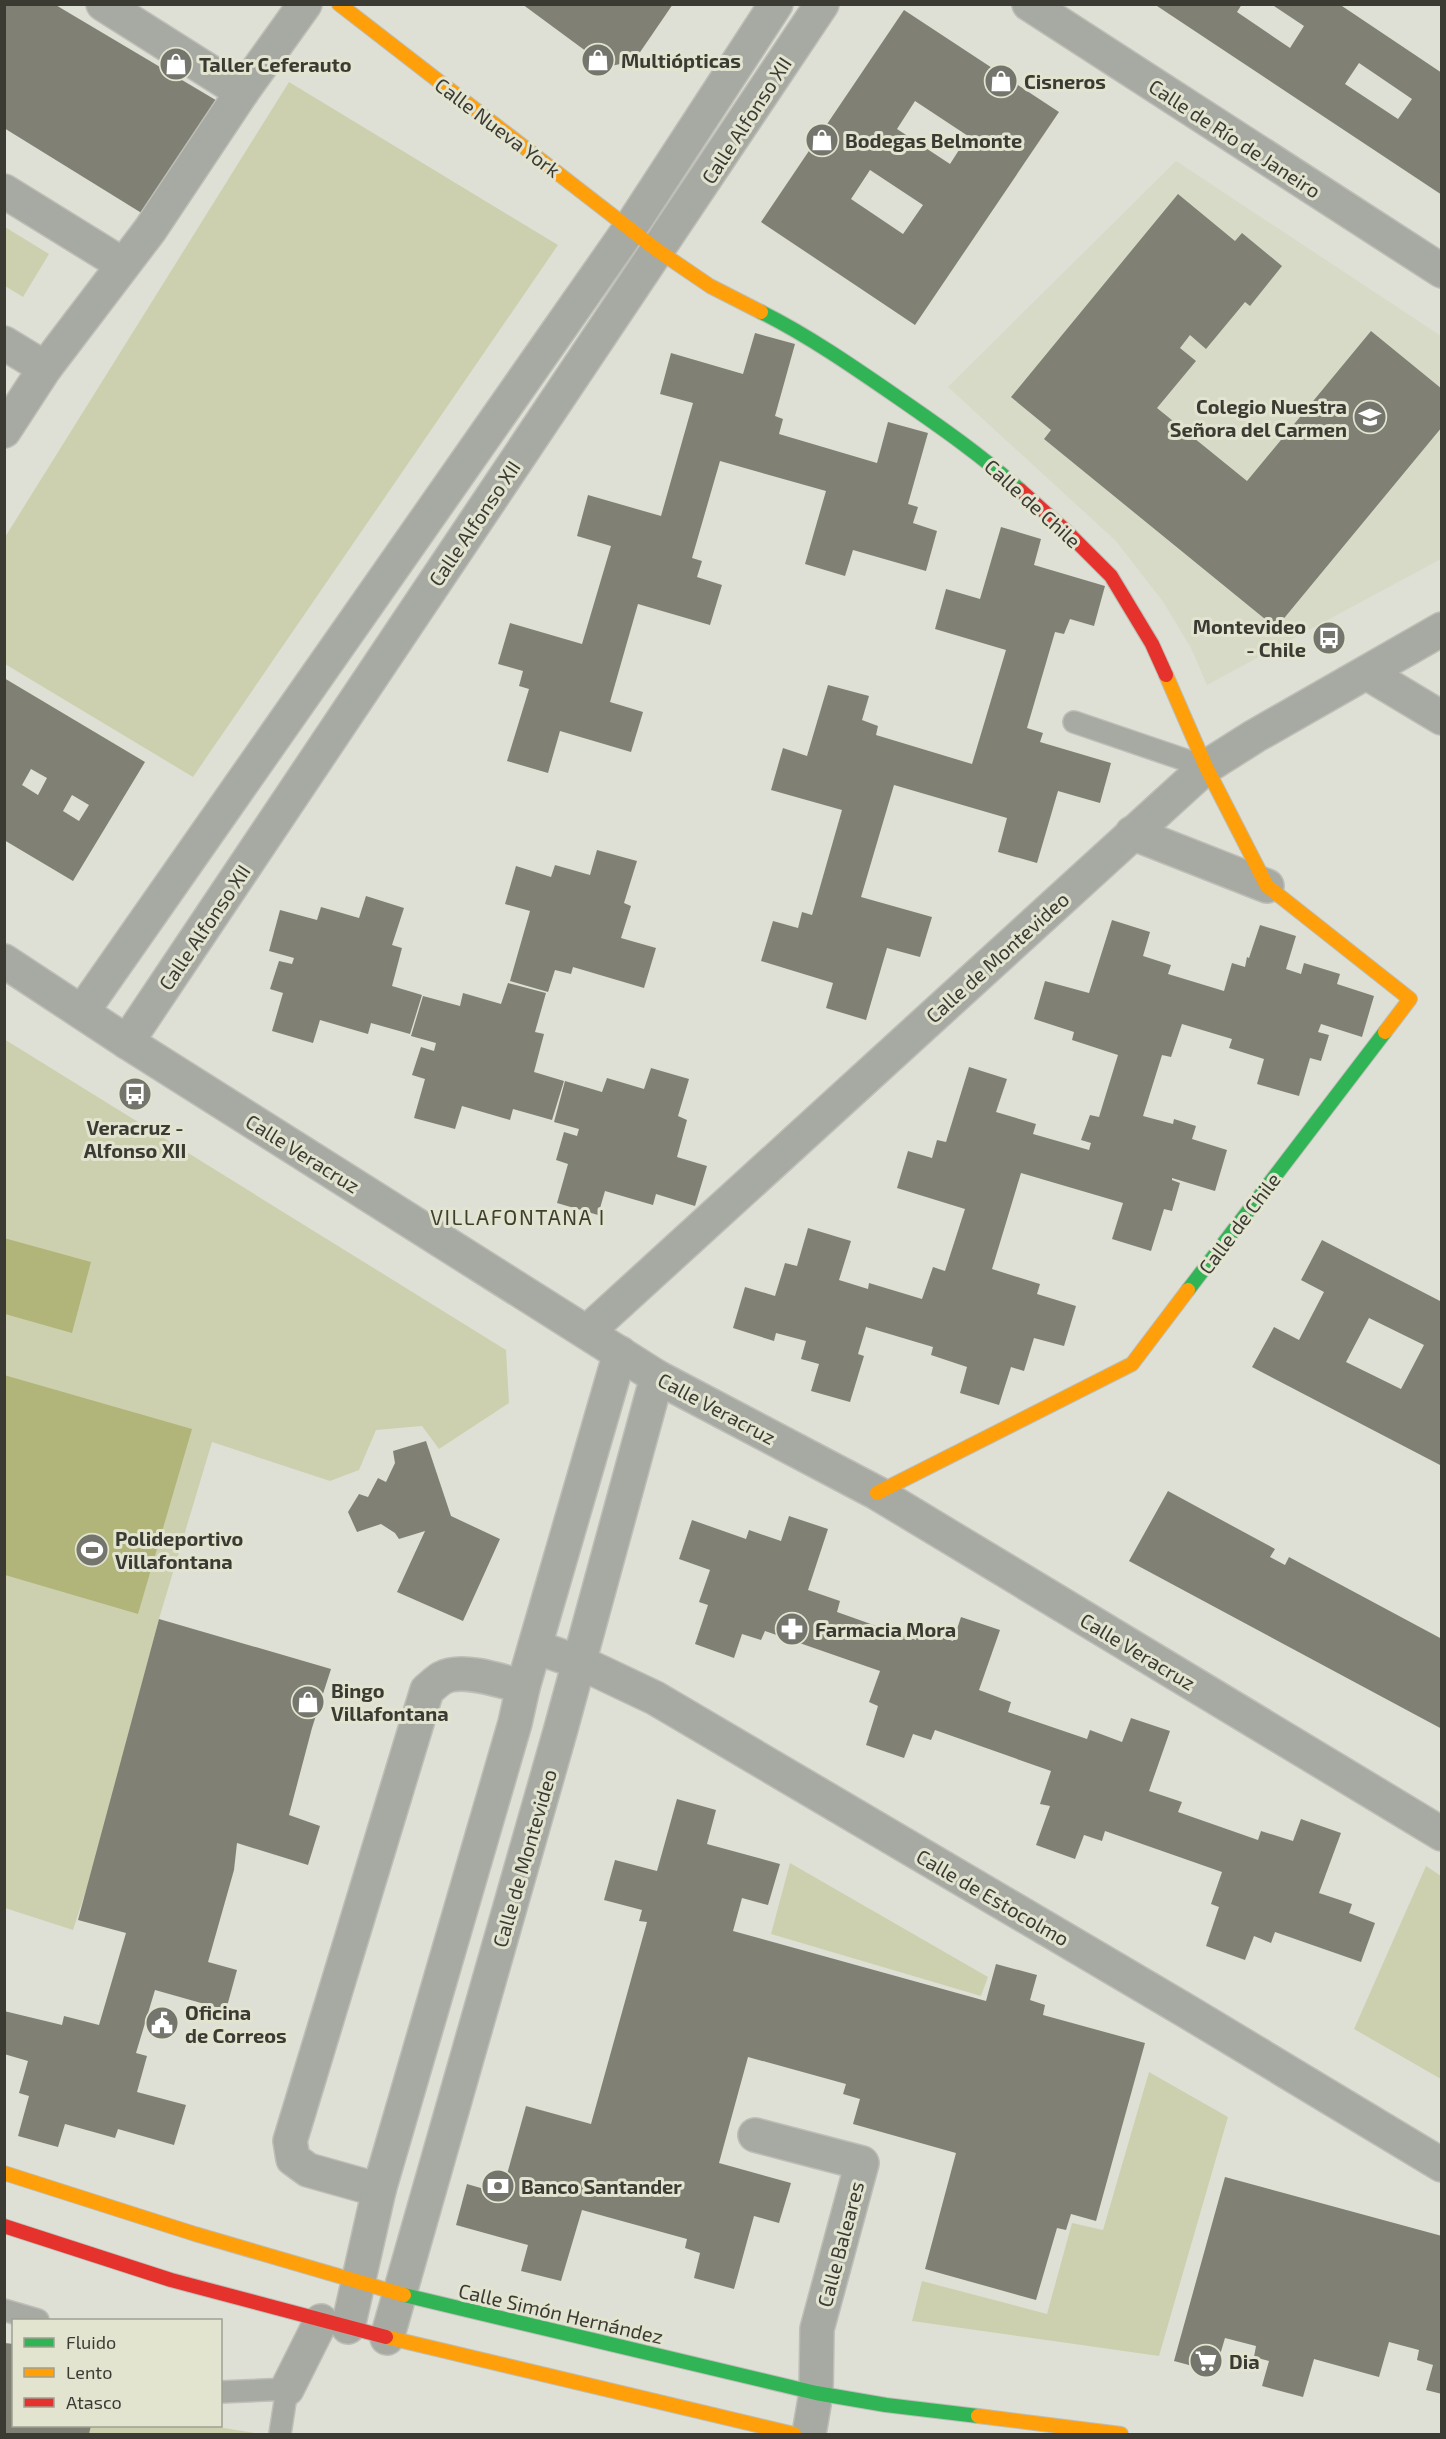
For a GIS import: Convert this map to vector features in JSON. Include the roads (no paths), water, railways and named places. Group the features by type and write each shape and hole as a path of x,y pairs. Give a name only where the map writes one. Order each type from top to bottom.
{"street":[{"path":"103,4 242,92"},
{"path":"4,431 45,368 150,230 242,92 305,4"},
{"name":"Calle Nueva York","path":"339,4 657,250"},
{"name":"Calle Alfonso XII","path":"82,1012 630,228 776,4"},
{"name":"Calle Alfonso XII","path":"127,1042 822,4"},
{"name":"Calle de Río de Janeiro","path":"1029,4 1442,271"},
{"path":"4,191 122,264"},
{"name":"Calle de Chile","path":"657,250 710,286 784,324 867,376 983,457 1066,531 1111,576 1152,644 1206,767 1267,886"},
{"path":"4,343 45,368"},
{"name":"Calle de Montevideo","path":"587,1332 1206,767 1255,736 1442,629"},
{"path":"1366,673 1442,718"},
{"name":"Calle de Chile","path":"877,1493 1132,1364 1410,999 1267,886 1132,833"},
{"name":"Calle Veracruz","path":"4,961 127,1042 657,1377 877,1493 1442,1834"},
{"path":"287,2389 334,2324 358,2283 378,2190 515,1723 523,1687 620,1353"},
{"name":"Calle de Montevideo","path":"387,2338 579,1662 657,1377"},
{"name":"Calle de Estocolmo","path":"535,1647 579,1662 665,1704 1188,2012 1442,2165"},
{"path":"378,2190 308,2170 293,2159 290,2141 427,1690 442,1677 458,1674 484,1677 523,1687"},
{"name":"Calle Baleares","path":"755,2135 862,2163 817,2329 816,2393 809,2434"},
{"name":"Calle Simón Hernández","path":"4,2174 358,2283 816,2393 886,2405 1121,2434"},
{"path":"4,2226 171,2280 387,2338 794,2434"}],"lane":[{"path":"1074,722 1206,767"},
{"path":"4,2310 35,2319"},
{"path":"222,2392 287,2389 280,2434"}],"place":[{"name":"Multiópticas","path":"598,60"},
{"name":"Taller Ceferauto","path":"176,64"},
{"name":"Cisneros","path":"1001,81"},
{"name":"Bodegas Belmonte","path":"822,140"},
{"name":"Colegio Nuestra Señora del Carmen","path":"1370,417"},
{"name":"Montevideo - Chile","path":"1329,638"},
{"name":"Veracruz - Alfonso XII","path":"135,1094"},
{"name":"Polideportivo Villafontana","path":"92,1550"},
{"name":"Farmacia Mora","path":"792,1629"},
{"name":"Bingo Villafontana","path":"308,1702"},
{"name":"Oficina de Correos","path":"162,2023"},
{"name":"Banco Santander","path":"498,2186"},
{"name":"Dia","path":"1206,2361"}],"district":[{"name":"VILLAFONTANA I","path":"518,1216"}]}
